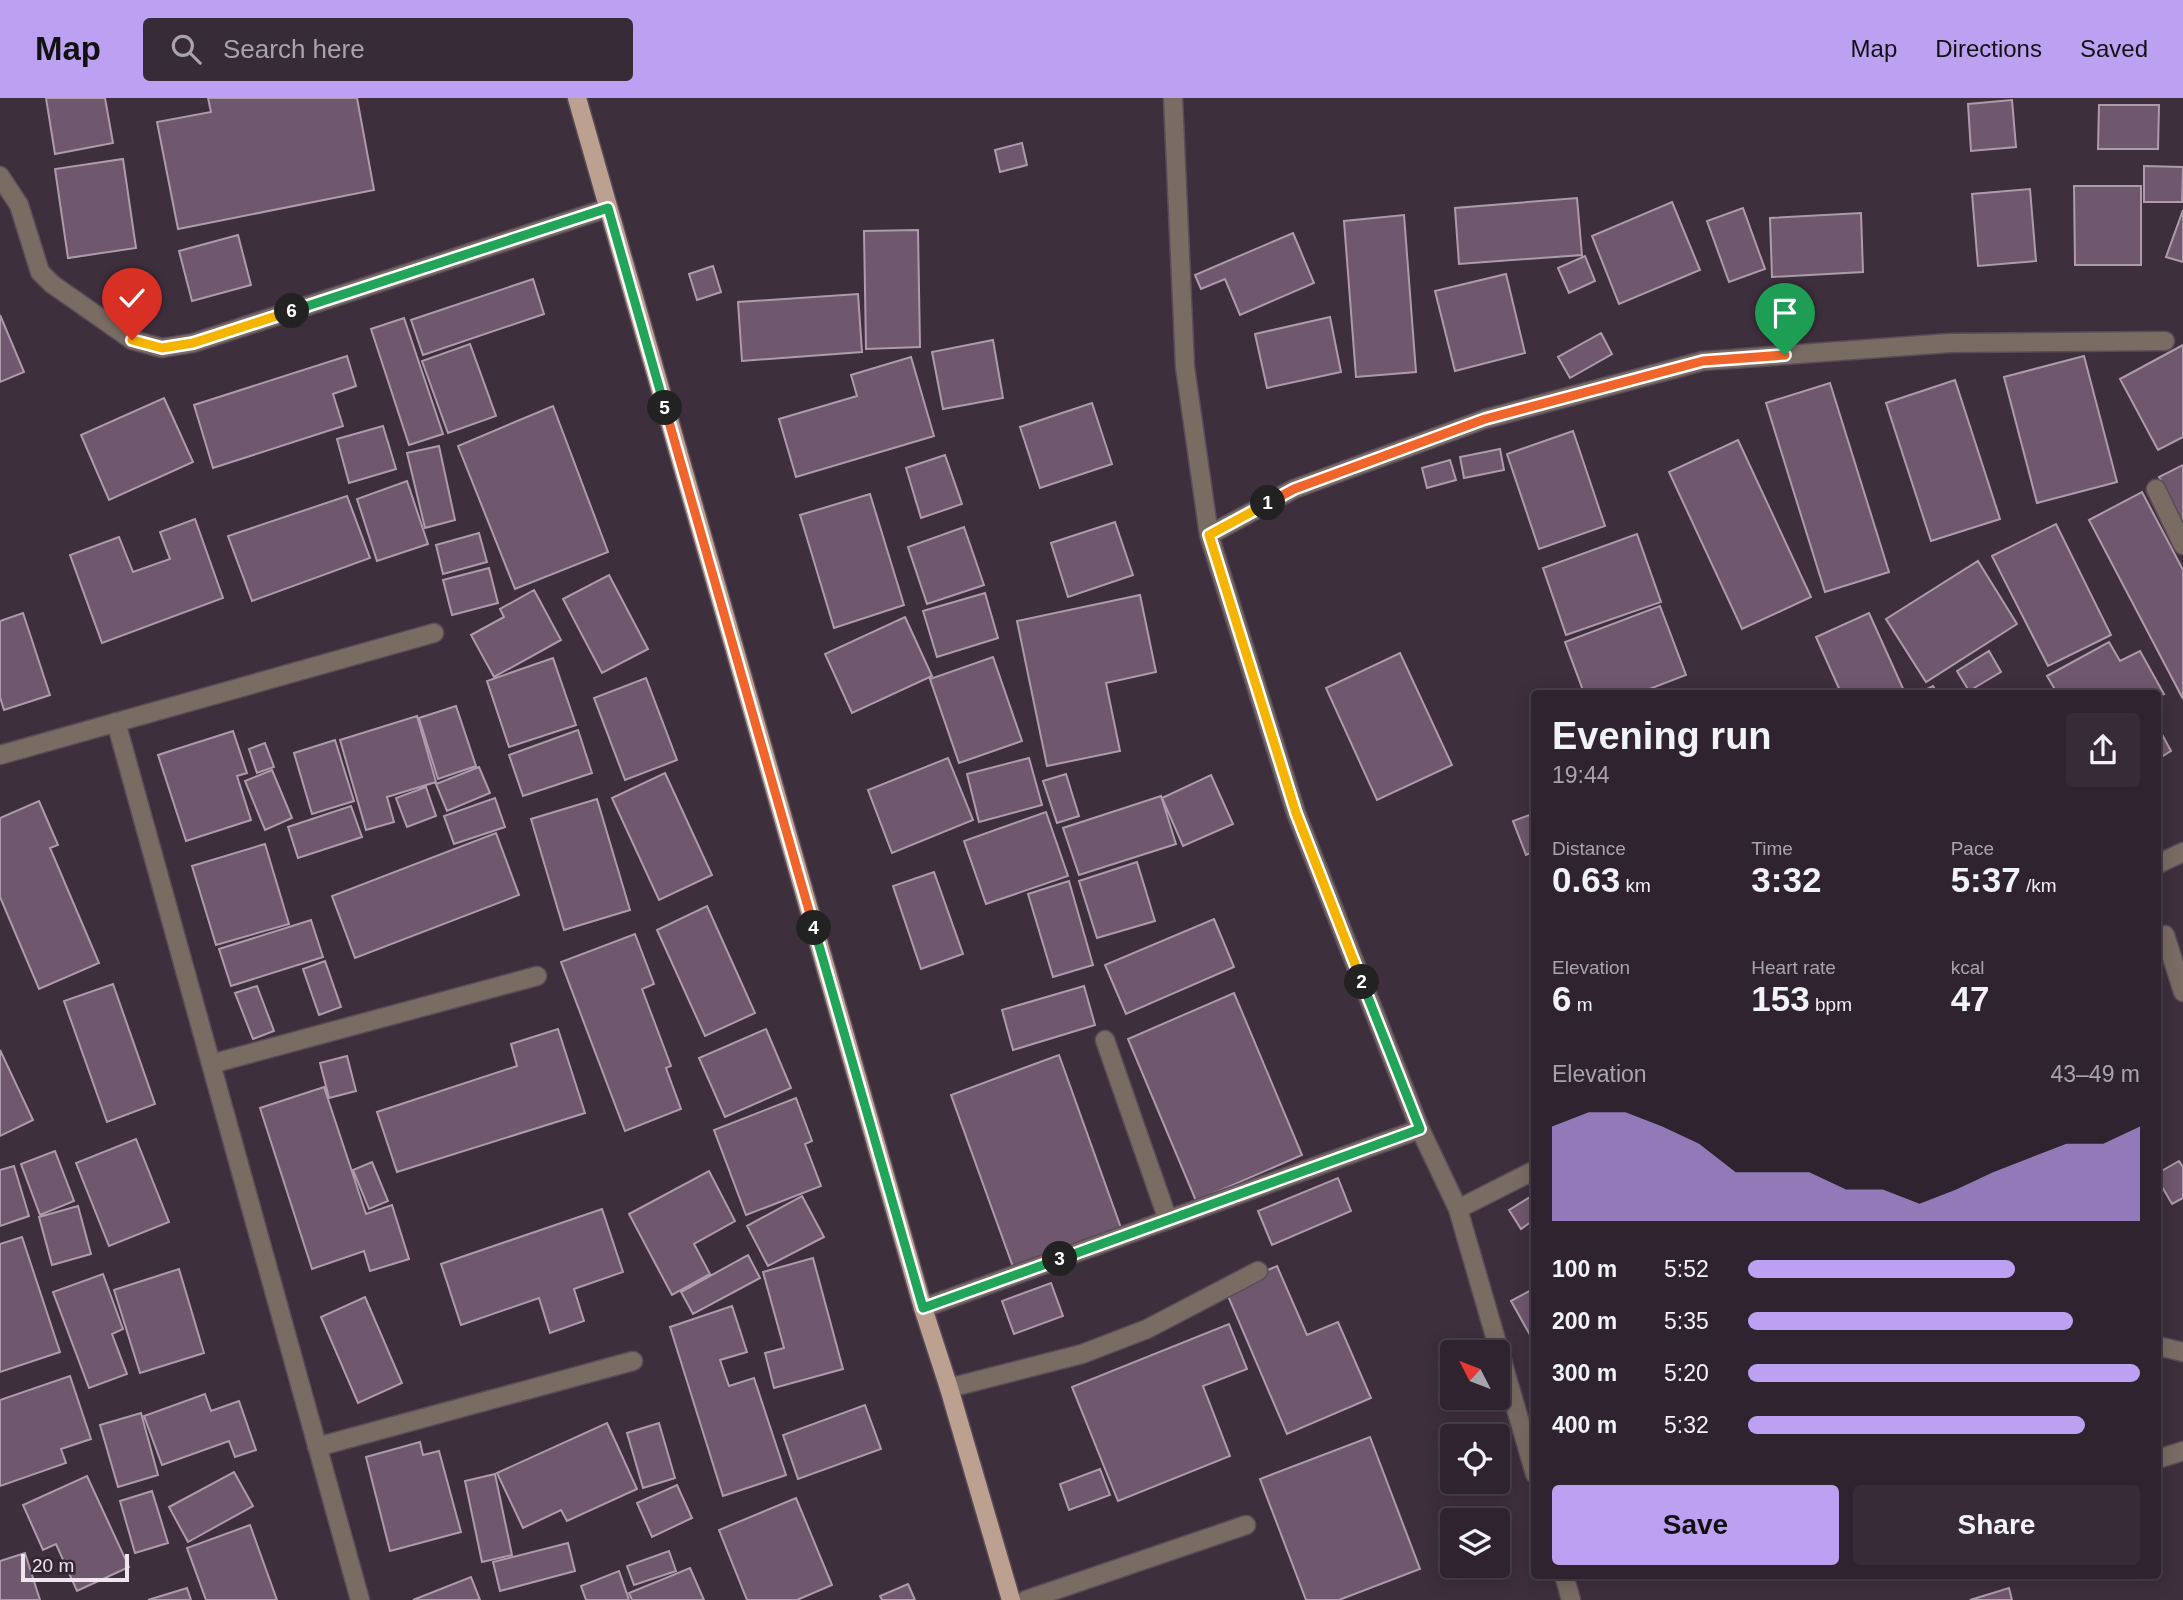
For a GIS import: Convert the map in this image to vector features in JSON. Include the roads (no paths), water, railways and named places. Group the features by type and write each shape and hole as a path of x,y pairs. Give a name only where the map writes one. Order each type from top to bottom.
{"main road":[{"path":"577,98 923,1308 1011,1600"}],"street":[{"path":"1173,98 1185,367 1209,535 1296,813 1420,1129 1458,1209 1531,1460"},
{"path":"0,176 19,205 40,272 132,340 162,348 193,343 608,208"},
{"path":"1209,535 1294,489 1485,419 1703,361 1950,343 2165,341"},
{"path":"2156,489 2183,545"},
{"path":"0,755 434,633"},
{"path":"116,722 360,1600"},
{"path":"2161,863 2183,852"},
{"path":"2165,935 2183,992"},
{"path":"211,1064 537,976"},
{"path":"1105,1040 1168,1220"},
{"path":"923,1308 1420,1129"},
{"path":"1458,1209 1531,1172"},
{"path":"949,1388 1082,1354 1147,1329 1258,1272"},
{"path":"2161,1347 2183,1352"},
{"path":"317,1447 632,1360"},
{"path":"2161,1458 2183,1451"},
{"path":"1026,1600 1246,1525"},
{"path":"1565,1579 1572,1600"}]}
